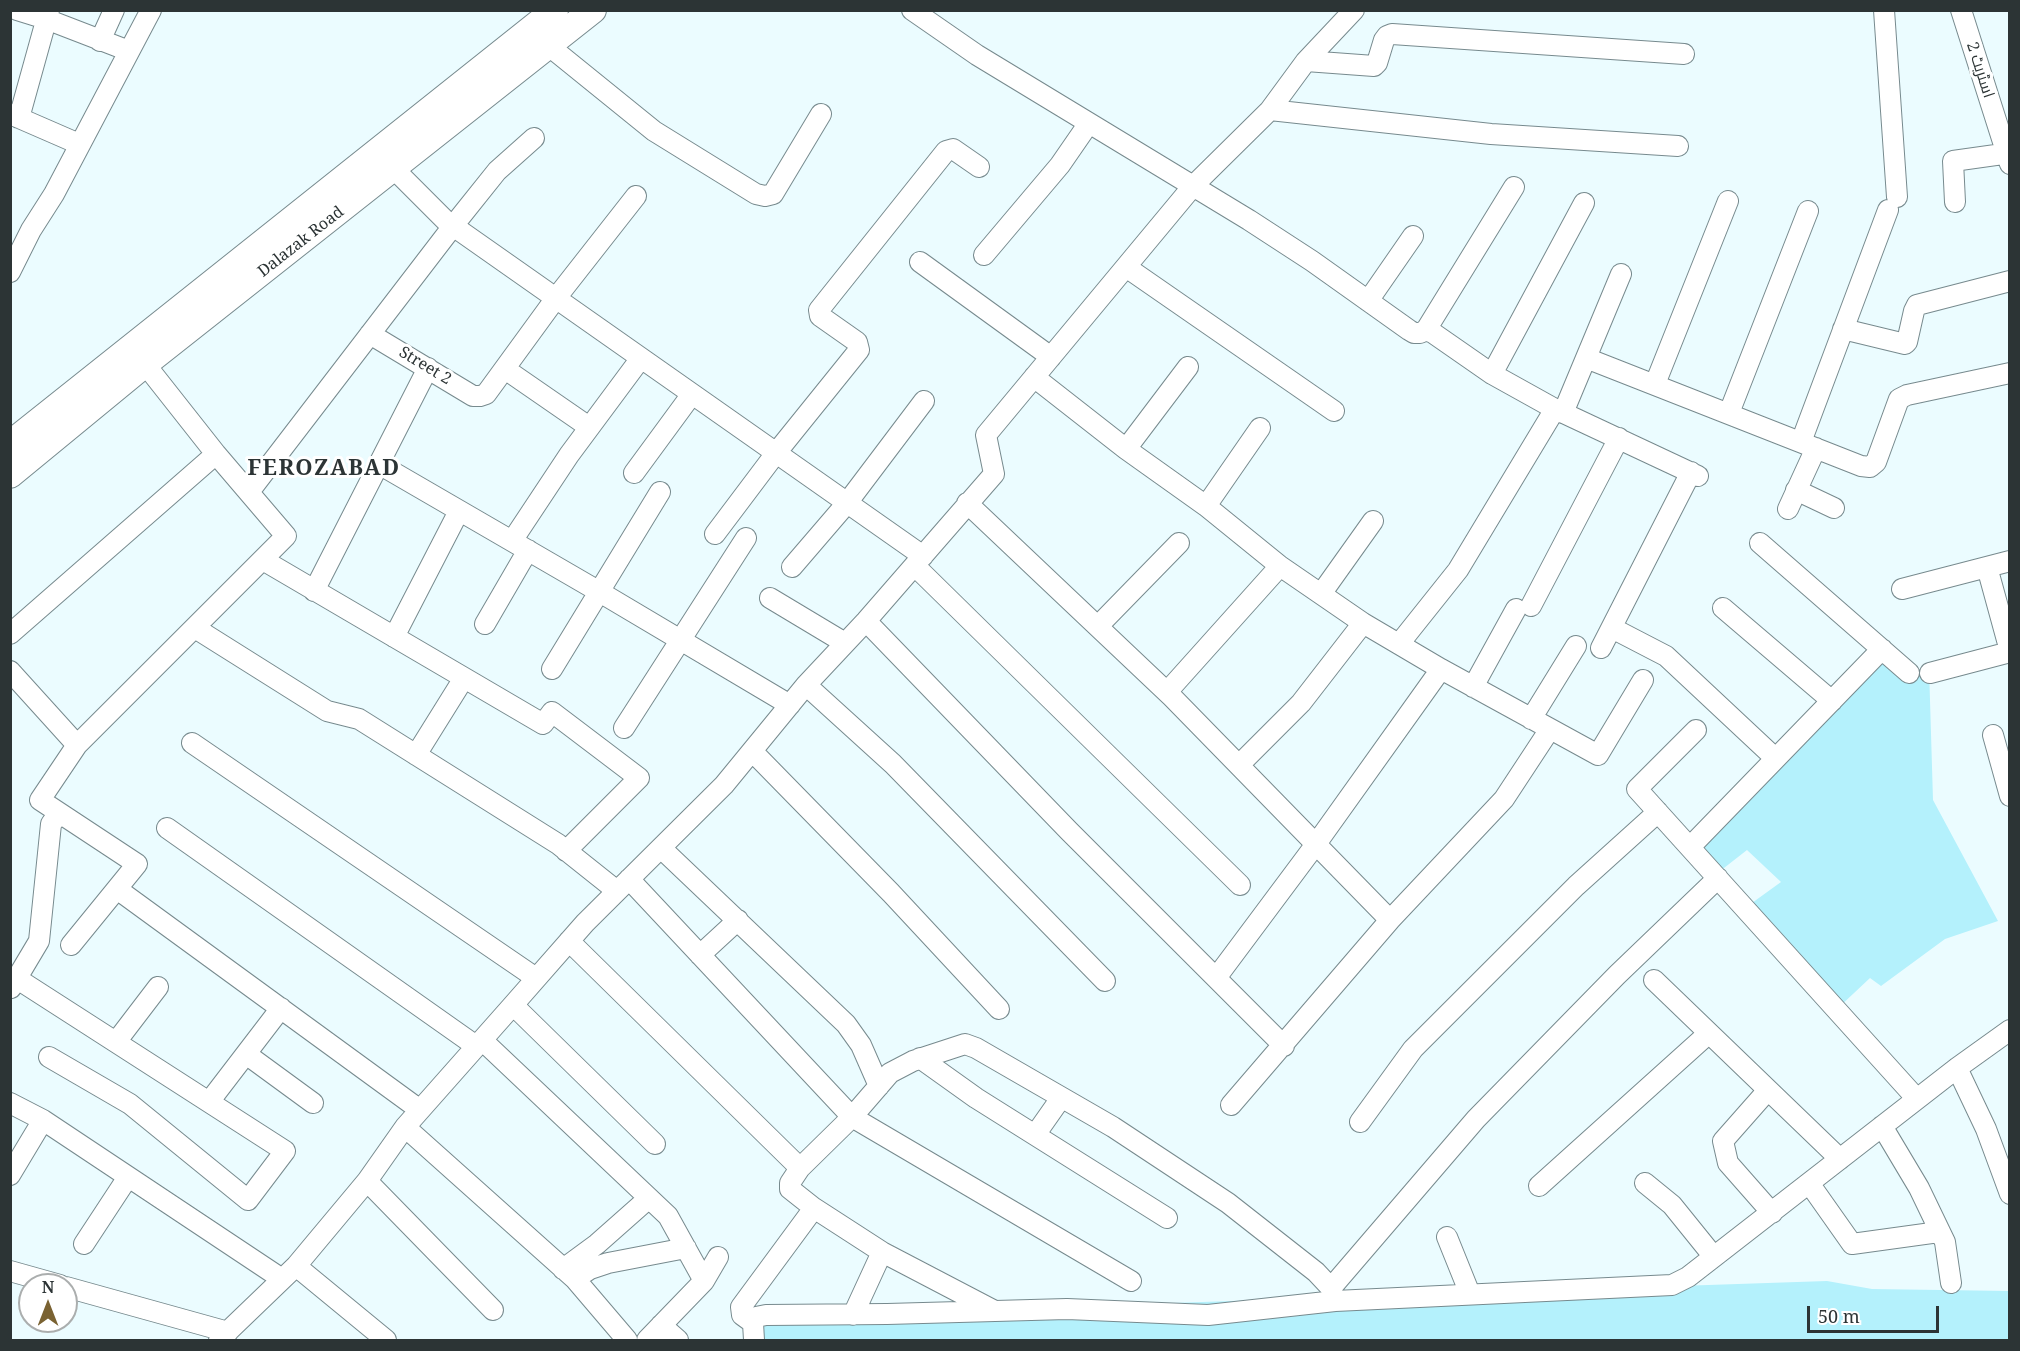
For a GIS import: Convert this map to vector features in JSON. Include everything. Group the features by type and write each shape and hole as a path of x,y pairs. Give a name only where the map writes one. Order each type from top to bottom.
{"main road":[{"name":"Dalazak Road","path":"10,475 385,161 555,10"},
{"name":"Dalazak Road","path":"10,444 385,161 549,46 593,10"}],"street":[{"path":"17,10 48,15 100,41 129,51"},
{"path":"100,41 114,10"},
{"path":"10,272 151,10"},
{"path":"912,10 977,55 1312,261 1409,330 1420,333 1426,330 1514,187"},
{"path":"78,1291 224,1336 289,1273 367,1181 405,1127 536,978 623,885 724,785 806,685 866,621 994,474 986,435 1193,186 1270,111 1306,61 1354,10"},
{"path":"1788,509 1796,490 1843,329 1893,204 1884,10"},
{"name":"اسٹریٹ 2","path":"1961,10 2008,157"},
{"path":"48,15 15,116 79,144"},
{"path":"1306,61 1374,66 1384,40 1392,34 1684,54"},
{"path":"549,46 654,131 756,194 765,196 773,194 821,114"},
{"path":"1270,111 1491,134 1678,146"},
{"path":"984,255 1060,165 1089,123"},
{"path":"249,492 497,171 534,138"},
{"path":"715,534 776,453 859,350 857,342 820,316 819,310 946,151 953,150 979,166"},
{"path":"1954,202 1953,161 2008,157"},
{"path":"385,161 453,226 847,503 919,561 1240,885"},
{"path":"589,427 505,369 556,298 636,196"},
{"path":"1655,384 1728,201"},
{"path":"1492,374 1584,203"},
{"path":"1729,414 1809,210"},
{"path":"1368,301 1413,236"},
{"path":"920,262 1051,357"},
{"path":"1126,267 1334,411"},
{"path":"1399,644 1458,570 1559,411 1586,358 1621,274"},
{"path":"1843,329 1905,344 1917,305 2010,281"},
{"path":"1426,330 1492,374 1559,411 1695,474 1601,648"},
{"name":"Street 2","path":"370,334 473,396 486,394 505,369"},
{"path":"485,624 520,546 589,427 641,358"},
{"path":"1586,358 1862,466 1870,467 1876,462 1899,399 1907,395 2010,373"},
{"path":"71,945 136,864 40,800 77,745 286,536 216,454 145,364"},
{"path":"1126,449 1188,367"},
{"path":"314,591 428,368"},
{"path":"1034,377 1126,449 1206,506 1280,566 1363,623 1473,687 1598,755 1643,680"},
{"path":"634,473 692,394"},
{"path":"792,567 847,503 924,400"},
{"path":"1206,506 1260,428"},
{"path":"1473,687 1523,608 1619,438"},
{"path":"10,634 216,454"},
{"path":"379,464 790,705"},
{"path":"1796,490 1834,508"},
{"path":"552,669 660,492"},
{"path":"967,503 1167,692 1390,920"},
{"path":"394,637 459,511"},
{"path":"1320,594 1372,521"},
{"path":"624,728 746,538"},
{"path":"1098,626 1179,543"},
{"path":"1760,543 1909,673"},
{"path":"262,560 543,724 552,712 639,778 566,850"},
{"path":"1902,589 2010,561"},
{"path":"1167,692 1280,566"},
{"path":"1930,673 2010,651 1987,567"},
{"path":"770,598 845,643"},
{"path":"1723,608 1832,701"},
{"path":"866,621 1069,831 1284,1046"},
{"path":"1239,765 1301,703 1363,623"},
{"path":"195,628 327,711 359,718 623,885 700,955 852,1117 1131,1281"},
{"path":"1612,628 1666,656 1775,758"},
{"path":"1531,719 1576,646"},
{"path":"1690,847 1882,649"},
{"path":"1216,978 1316,844 1441,669"},
{"path":"10,671 77,745"},
{"path":"416,755 464,678"},
{"path":"806,685 893,764 1105,981"},
{"path":"1231,1105 1390,920 1504,800 1550,729"},
{"path":"1696,730 1637,789 1917,1099"},
{"path":"1993,735 2006,768 2010,796"},
{"path":"192,743 536,978"},
{"path":"752,751 891,893 999,1009"},
{"path":"1360,1122 1413,1049 1576,886 1658,812"},
{"path":"49,1057 130,1104 248,1200 285,1151 116,1042 13,983 39,940 51,824 59,813"},
{"path":"167,828 479,1043 668,1216 704,1281"},
{"path":"661,848 846,1024 861,1045 879,1086"},
{"path":"1333,1294 1476,1119 1617,975 1718,878"},
{"path":"117,889 420,1110"},
{"path":"700,955 738,920"},
{"path":"569,941 800,1168"},
{"path":"1654,980 1840,1159"},
{"path":"116,1042 158,987"},
{"path":"513,1005 654,1144"},
{"path":"209,1102 281,1008"},
{"path":"754,1332 756,1317 766,1315 1067,1309 1208,1315 1333,1294 1470,1294 1672,1285 1688,1277 1881,1126 2010,1030"},
{"path":"1539,1186 1709,1033"},
{"path":"995,1311 882,1252 814,1208 790,1189 790,1183 800,1168 852,1117 890,1073 920,1058 965,1044 976,1048 1113,1127 1228,1203 1316,1272 1333,1294"},
{"path":"246,1054 313,1103"},
{"path":"920,1058 976,1098 1167,1218"},
{"path":"1957,1068 1986,1129 2010,1194"},
{"path":"1768,1090 1723,1141 1728,1163 1772,1213"},
{"path":"1035,1135 1061,1098"},
{"path":"10,1103 43,1120 128,1177 289,1273 386,1341"},
{"path":"10,1175 43,1120"},
{"path":"1881,1126 1919,1188 1944,1242 1951,1283"},
{"path":"405,1127 569,1274 627,1341"},
{"path":"84,1244 128,1177"},
{"path":"367,1181 493,1310"},
{"path":"1645,1183 1672,1205 1714,1257"},
{"path":"1809,1183 1852,1244 1939,1232"},
{"path":"569,1274 597,1244 649,1198"},
{"path":"754,1332 742,1315 741,1307 814,1208"},
{"path":"1447,1236 1470,1294"},
{"path":"569,1274 608,1263 686,1248"},
{"path":"853,1315 882,1252"},
{"path":"647,1341 704,1281 718,1257"},
{"path":"661,1324 678,1341"}],"shaded area":[{"path":"1882,649 1909,673 1929,667 1933,800 1998,921 1945,939 1881,986 1870,978 1837,1009 1745,908 1781,882 1747,850 1715,875 1692,844"},
{"path":"1827,1281 1872,1289 2010,1291 2009,1340 758,1340 756,1317"}],"district":[{"name":"FEROZABAD","path":"324,469"}]}
